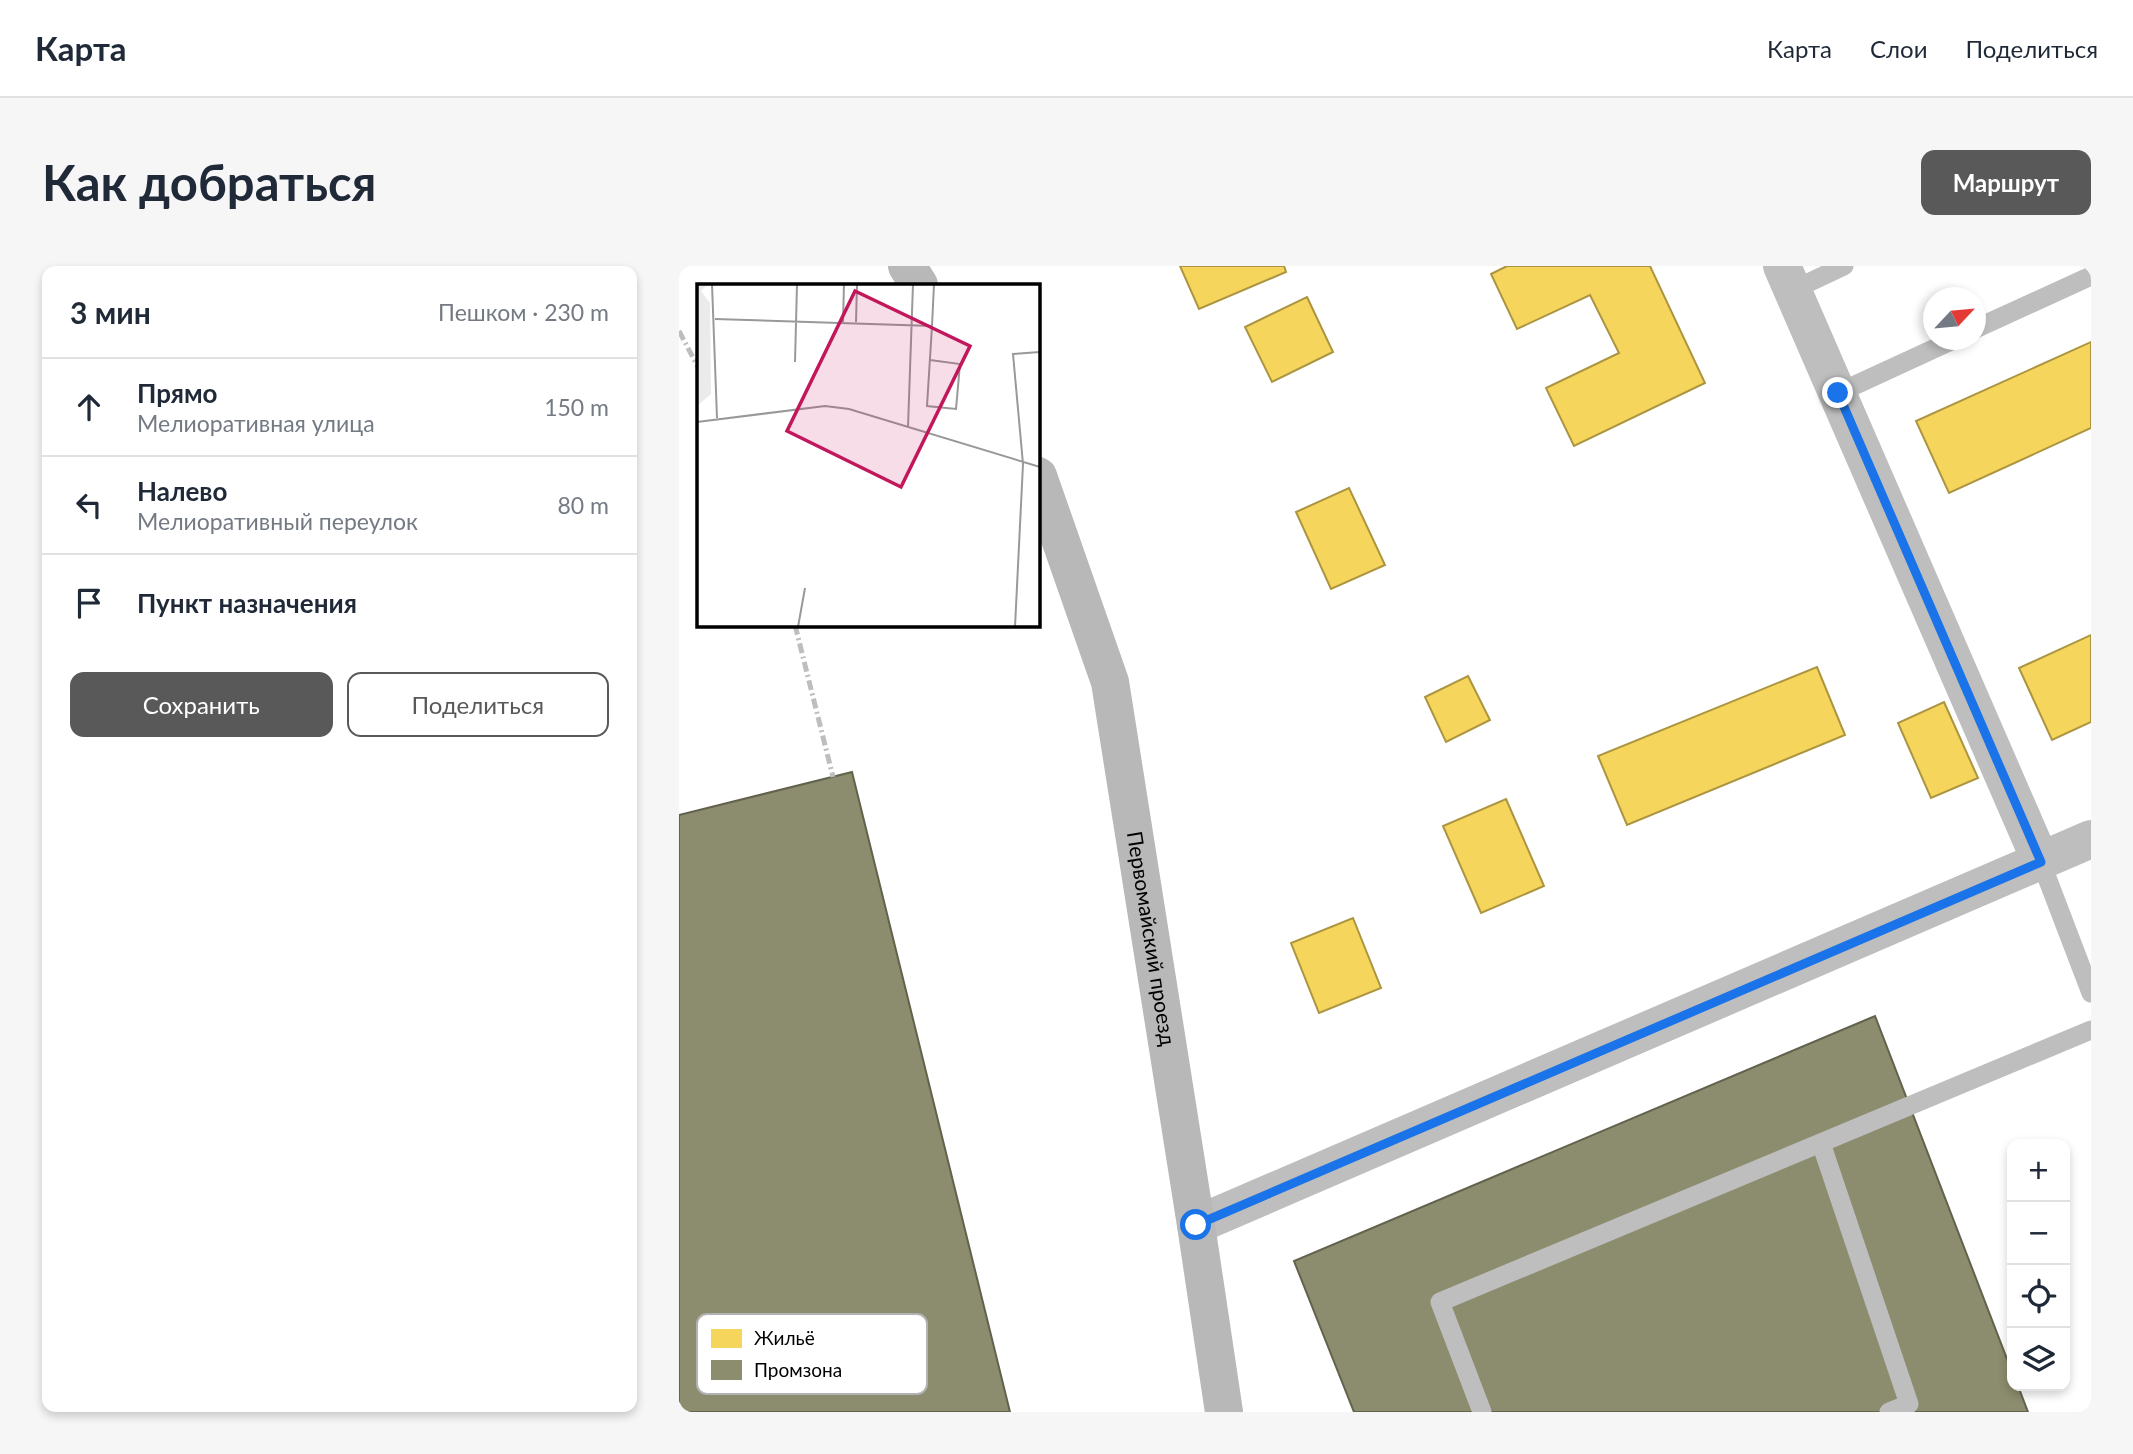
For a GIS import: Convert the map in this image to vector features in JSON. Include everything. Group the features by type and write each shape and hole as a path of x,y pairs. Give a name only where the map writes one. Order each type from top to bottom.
{"main road":[{"path":"907,266 918,284"},
{"name":"Первомайский проезд","path":"1039,479 1110,682 1224,1412"}],"street":[{"path":"1788,278 2041,862"},
{"path":"1196,1225 2091,839"}],"lane":[{"path":"1788,278 1844,266"},
{"path":"1986,324 2091,276"},
{"path":"1838,393 1931,350"},
{"path":"2041,862 2091,993"},
{"path":"1482,1412 1440,1302 2091,1030"},
{"path":"1821,1143 1909,1404 1889,1412"}],"building: Жильё":[{"path":"1180,266 1284,266 1286,272 1199,309"},
{"path":"1507,266 1650,266 1705,383 1574,446 1546,388 1619,353 1590,295 1517,329 1491,274"},
{"path":"1307,297 1333,352 1272,382 1245,327"},
{"path":"2091,342 2091,428 1949,493 1916,421"},
{"path":"1349,488 1385,565 1331,589 1296,512"},
{"path":"2091,635 2091,722 2052,740 2019,668"},
{"path":"1817,667 1845,735 1627,825 1598,756"},
{"path":"1468,676 1490,720 1446,742 1425,697"},
{"path":"1944,702 1978,778 1931,798 1898,723"},
{"path":"1506,799 1544,886 1481,913 1443,826"},
{"path":"1353,918 1381,988 1319,1013 1291,943"}],"building: Промзона":[{"path":"852,772 1010,1412 679,1412 679,815"},
{"path":"1875,1016 2007,1359 2007,1391 2020,1391 2028,1412 1354,1412 1294,1261"}],"railway":[{"path":"679,331 697,365"},
{"path":"795,626 833,777"}],"route":[{"path":"1196,1225 2041,862 1838,393"}]}
